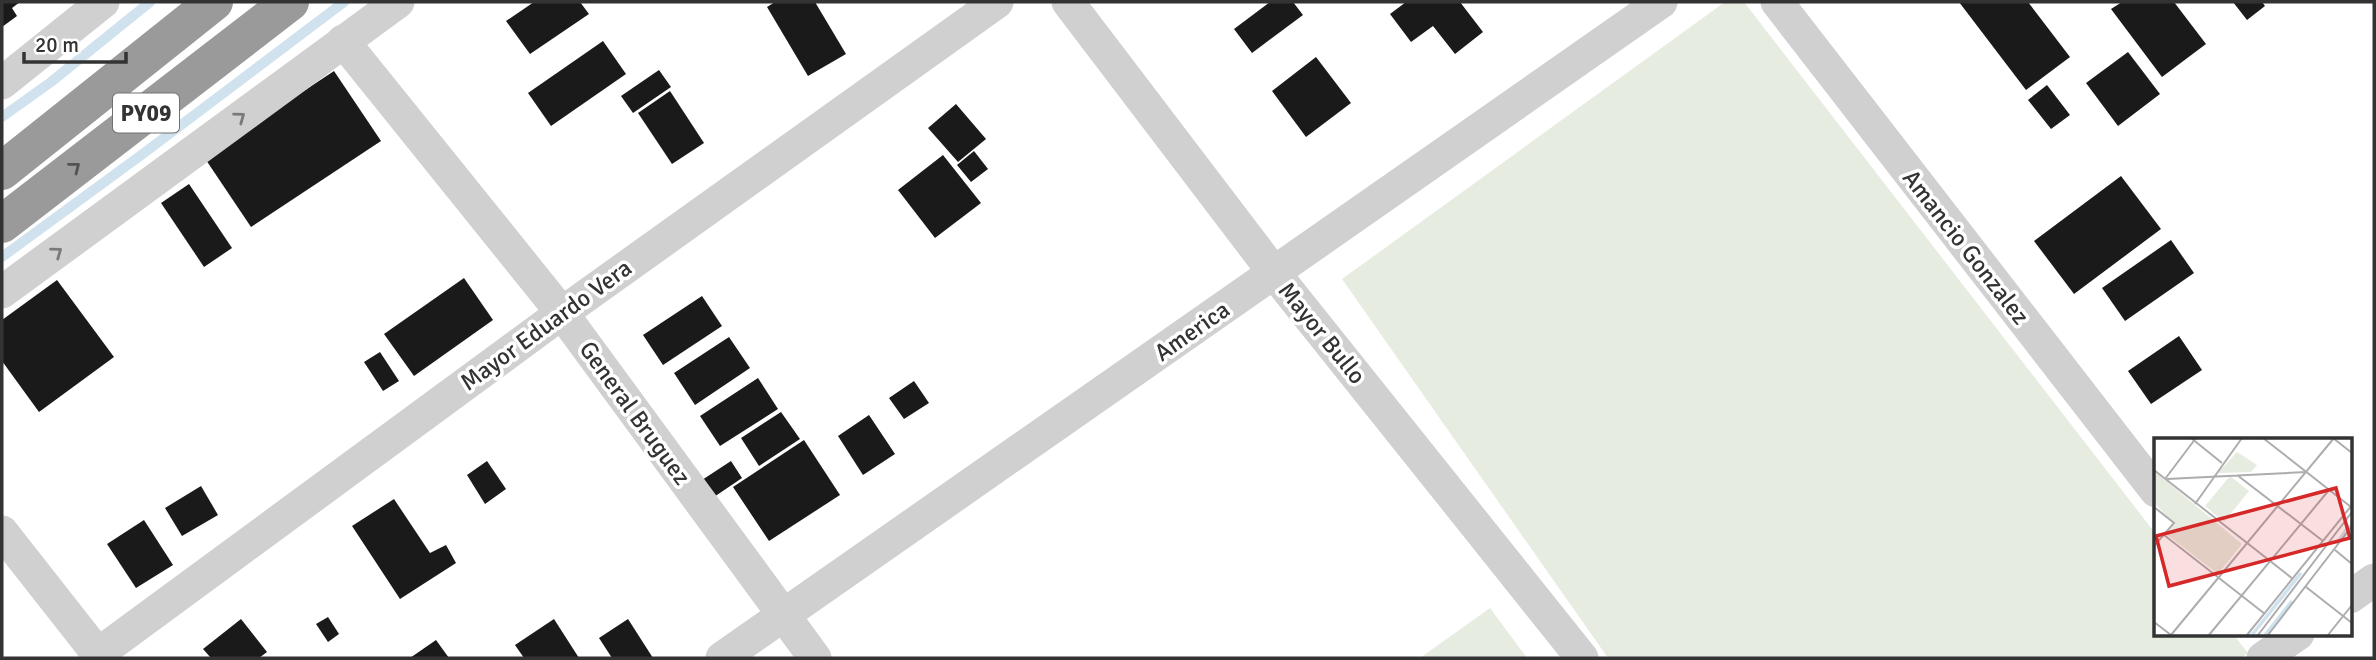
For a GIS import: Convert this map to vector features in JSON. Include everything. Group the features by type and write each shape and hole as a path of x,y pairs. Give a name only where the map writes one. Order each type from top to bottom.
{"highway":[{"name":"PY09","path":"2,171 215,2"},
{"name":"PY09","path":"2,224 290,2"}],"street":[{"path":"2,83 103,2"},
{"path":"2,292 398,2"},
{"name":"Mayor Eduardo Vera","path":"99,656 562,313 997,2"},
{"name":"Mayor Bullo","path":"1068,2 1275,274 1582,658"},
{"name":"America","path":"722,658 1661,2"},
{"name":"Amancio Gonzalez","path":"1777,2 2154,490"},
{"name":"General Bruguez","path":"343,41 562,313 816,658"},
{"path":"2,532 99,656"},
{"path":"2352,596 2374,580"}],"shaded area":[{"path":"1725,2 1744,2 2154,532 2154,636 2235,636 2248,653 2241,658 1608,658 1342,279"},
{"path":"1490,608 1527,658 1420,658"}],"building":[{"path":"2,2 20,2 12,8 17,16 2,27"},
{"path":"534,2 580,2 589,14 530,54 506,21"},
{"path":"775,2 815,2 846,54 808,76 767,7"},
{"path":"1270,2 1293,2 1303,15 1252,53 1234,29"},
{"path":"1406,2 1460,2 1483,32 1455,54 1433,26 1411,42 1390,14"},
{"path":"1959,2 2028,2 2070,57 2026,90"},
{"path":"2122,2 2174,2 2206,44 2162,77 2111,9"},
{"path":"2233,2 2262,2 2265,6 2247,20"},
{"path":"603,41 626,74 551,126 528,93"},
{"path":"2128,52 2160,94 2118,126 2086,83"},
{"path":"1316,57 1351,103 1306,137 1272,91"},
{"path":"659,70 671,87 633,113 621,96"},
{"path":"334,71 381,141 251,227 204,157"},
{"path":"2047,85 2070,115 2051,129 2028,100"},
{"path":"670,91 704,143 672,164 638,113"},
{"path":"956,104 986,139 958,162 928,128"},
{"path":"974,151 988,169 971,182 957,165"},
{"path":"943,155 981,203 935,238 898,190"},
{"path":"2121,176 2161,229 2074,294 2034,241"},
{"path":"189,184 232,248 204,267 161,203"},
{"path":"2171,240 2194,273 2125,321 2102,288"},
{"path":"464,278 493,320 414,376 384,334"},
{"path":"57,280 114,357 39,412 2,361 2,320"},
{"path":"702,296 722,326 663,365 643,335"},
{"path":"2179,336 2202,370 2151,404 2128,371"},
{"path":"729,337 750,368 695,405 674,373"},
{"path":"380,352 399,381 383,391 364,362"},
{"path":"758,378 778,409 720,446 700,416"},
{"path":"914,381 929,403 904,419 889,398"},
{"path":"781,412 800,439 759,466 741,438"},
{"path":"869,415 895,454 863,475 838,436"},
{"path":"804,440 840,495 769,541 733,487"},
{"path":"487,461 506,489 485,504 467,475"},
{"path":"731,461 742,478 714,497 702,480"},
{"path":"201,486 218,515 182,536 165,508"},
{"path":"394,499 430,553 446,545 456,563 400,599 352,526"},
{"path":"144,520 173,565 136,588 107,544"},
{"path":"328,617 339,634 328,642 316,624"},
{"path":"241,619 267,652 259,658 211,658 203,649"},
{"path":"554,619 579,658 524,658 515,645"},
{"path":"628,619 653,658 612,658 599,638"},
{"path":"436,640 449,658 410,658"}],"waterway":[{"path":"2,117 51,82 150,2"},
{"path":"2,257 344,2"}]}
